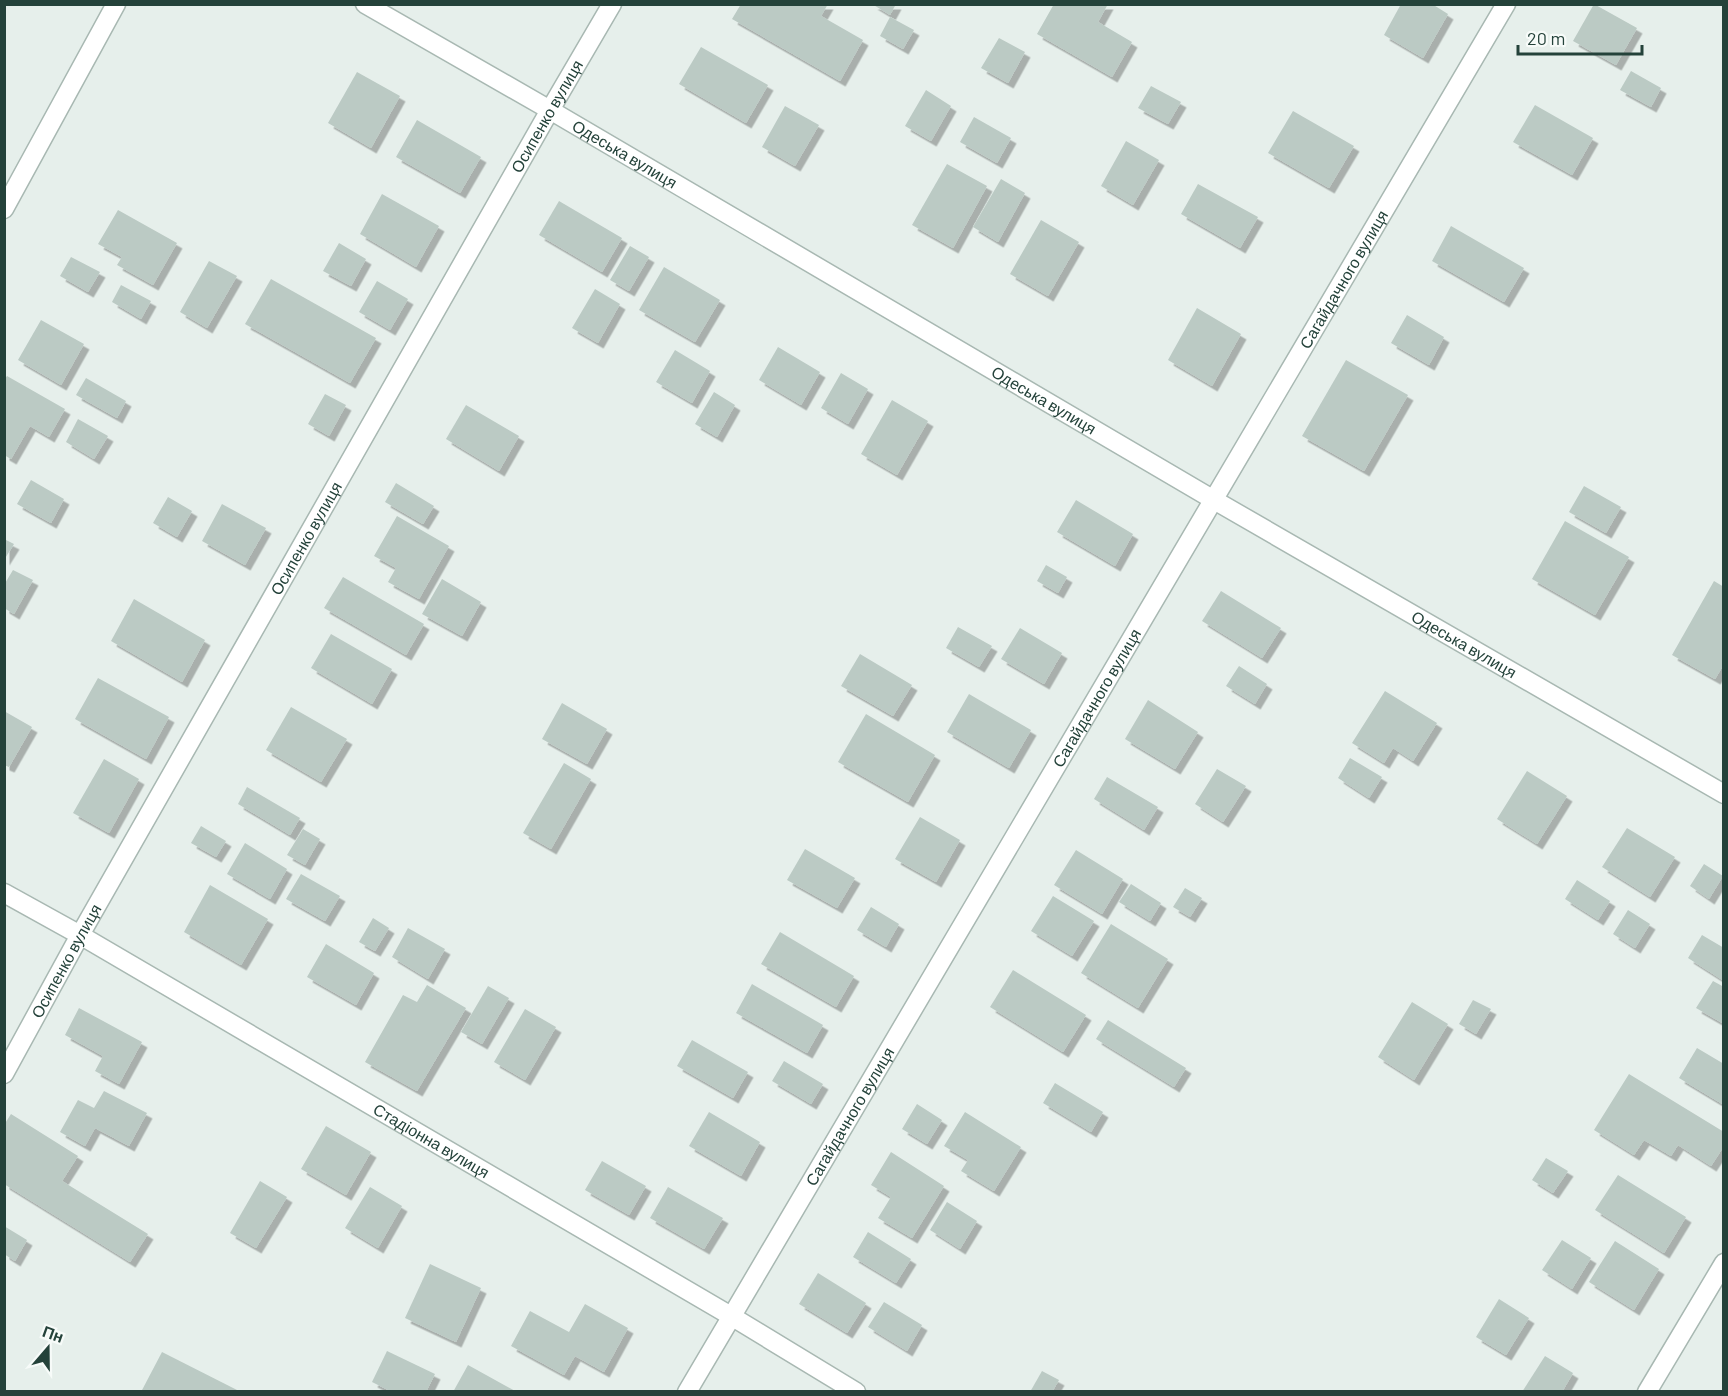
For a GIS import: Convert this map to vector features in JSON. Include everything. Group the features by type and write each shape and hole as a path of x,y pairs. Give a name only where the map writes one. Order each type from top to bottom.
{"street":[{"path":"4,209 116,4"},
{"name":"Одеська вулиця","path":"365,4 550,110 1214,501 1724,794"},
{"name":"Осипенко вулиця","path":"4,1074 80,935 612,4"},
{"name":"Сагайдачного вулиця","path":"687,1392 1506,4"},
{"name":"Стадіонна вулиця","path":"4,893 80,935 731,1316 856,1392"},
{"path":"1647,1392 1724,1263"}],"building":[{"path":"741,4 828,4 821,16 863,40 840,81 732,19"},
{"path":"872,4 896,4 890,15"},
{"path":"1054,4 1108,4 1098,22 1132,42 1112,77 1037,34"},
{"path":"1401,4 1432,4 1448,14 1423,58 1384,35"},
{"path":"1594,4 1637,28 1616,65 1573,41"},
{"path":"890,17 914,30 903,49 880,36"},
{"path":"999,38 1025,52 1008,83 981,68"},
{"path":"701,47 768,85 746,123 679,84"},
{"path":"1631,71 1661,88 1651,107 1620,90"},
{"path":"357,72 400,96 371,148 328,123"},
{"path":"1151,86 1181,102 1168,124 1138,108"},
{"path":"926,90 951,106 931,141 905,126"},
{"path":"1535,105 1593,138 1572,175 1513,142"},
{"path":"785,106 819,125 795,166 762,147"},
{"path":"1293,111 1354,146 1329,188 1268,153"},
{"path":"974,117 1011,138 997,163 960,142"},
{"path":"417,120 481,157 460,193 396,157"},
{"path":"1126,141 1159,160 1133,205 1101,186"},
{"path":"947,164 987,186 953,248 912,225"},
{"path":"1001,179 1025,193 998,242 973,227"},
{"path":"1198,184 1258,217 1240,248 1181,214"},
{"path":"382,194 439,226 416,267 360,234"},
{"path":"559,201 622,238 602,272 539,235"},
{"path":"118,210 177,243 153,285 117,265 122,257 98,244"},
{"path":"1041,220 1079,242 1048,296 1010,274"},
{"path":"1451,226 1524,268 1504,302 1432,261"},
{"path":"339,243 366,259 351,286 323,271"},
{"path":"630,246 649,257 629,291 610,280"},
{"path":"71,257 100,272 88,292 60,276"},
{"path":"209,261 237,276 207,328 180,312"},
{"path":"664,267 720,300 695,342 639,310"},
{"path":"271,279 376,338 350,383 245,324"},
{"path":"377,281 408,299 390,330 359,312"},
{"path":"121,285 151,301 141,319 112,302"},
{"path":"595,289 620,304 598,343 572,328"},
{"path":"1197,308 1241,334 1212,386 1168,360"},
{"path":"1407,315 1444,337 1429,365 1391,343"},
{"path":"41,320 84,344 61,385 18,360"},
{"path":"778,347 820,372 801,405 759,380"},
{"path":"675,350 710,371 692,403 656,382"},
{"path":"1346,360 1408,395 1364,471 1302,436"},
{"path":"841,373 868,389 848,424 821,408"},
{"path":"7,376 65,409 49,437 30,426 11,459 4,455 4,380"},
{"path":"86,378 126,401 117,418 76,395"},
{"path":"714,392 735,405 717,437 695,424"},
{"path":"325,394 346,405 329,436 308,424"},
{"path":"892,400 928,421 897,475 861,454"},
{"path":"466,405 519,436 499,471 446,439"},
{"path":"78,419 108,436 94,459 66,442"},
{"path":"31,480 64,499 51,523 17,504"},
{"path":"396,483 434,506 423,524 385,502"},
{"path":"1584,486 1621,507 1606,533 1569,512"},
{"path":"168,497 192,511 177,537 153,523"},
{"path":"1076,500 1133,534 1115,566 1057,532"},
{"path":"222,504 266,528 245,565 202,541"},
{"path":"397,516 449,546 419,599 388,582 396,568 374,556"},
{"path":"1565,521 1629,557 1595,615 1532,579"},
{"path":"4,539 14,544 4,560"},
{"path":"1046,565 1067,577 1058,593 1037,581"},
{"path":"13,570 33,580 14,614 4,608 4,585"},
{"path":"343,577 424,624 406,655 324,608"},
{"path":"442,579 481,602 462,636 422,614"},
{"path":"1714,581 1724,587 1724,664 1715,679 1672,655"},
{"path":"1221,591 1281,628 1262,658 1202,621"},
{"path":"134,599 205,640 182,682 111,641"},
{"path":"958,627 992,646 979,667 946,648"},
{"path":"1020,628 1062,653 1044,684 1001,659"},
{"path":"331,634 392,669 372,704 311,668"},
{"path":"860,654 912,685 893,716 841,686"},
{"path":"1239,666 1267,684 1255,704 1226,686"},
{"path":"98,678 169,717 146,759 75,719"},
{"path":"1385,691 1437,723 1413,761 1393,748 1384,763 1352,743"},
{"path":"969,694 1031,730 1009,768 947,732"},
{"path":"1148,700 1198,732 1175,769 1125,739"},
{"path":"562,703 607,729 587,764 542,739"},
{"path":"291,707 347,739 321,782 266,750"},
{"path":"4,711 32,727 9,767 4,765"},
{"path":"866,714 935,755 908,802 838,762"},
{"path":"1350,758 1382,777 1369,798 1338,778"},
{"path":"104,759 139,779 109,833 73,813"},
{"path":"564,763 591,779 551,849 523,833"},
{"path":"1217,769 1246,786 1223,822 1195,804"},
{"path":"1527,771 1567,796 1537,844 1497,819"},
{"path":"1107,777 1158,807 1144,830 1094,799"},
{"path":"247,787 300,818 290,835 238,804"},
{"path":"920,817 960,840 936,882 895,859"},
{"path":"201,826 226,841 216,857 191,843"},
{"path":"1627,828 1675,857 1650,897 1602,867"},
{"path":"303,829 320,839 305,865 287,855"},
{"path":"245,843 287,869 270,899 227,874"},
{"path":"805,849 855,878 837,908 787,880"},
{"path":"1076,850 1123,879 1102,914 1054,885"},
{"path":"1704,864 1723,876 1709,899 1690,886"},
{"path":"301,874 340,896 325,921 286,899"},
{"path":"1577,880 1610,901 1598,920 1565,899"},
{"path":"1131,884 1161,903 1150,921 1119,902"},
{"path":"210,885 268,919 241,965 184,932"},
{"path":"1185,888 1202,898 1190,917 1173,907"},
{"path":"1053,896 1094,921 1072,956 1031,931"},
{"path":"871,907 899,924 886,947 857,930"},
{"path":"1628,910 1650,924 1635,948 1613,934"},
{"path":"373,918 389,928 375,951 359,942"},
{"path":"1111,924 1168,959 1138,1008 1081,973"},
{"path":"408,928 445,949 428,979 392,957"},
{"path":"780,932 854,976 836,1007 761,964"},
{"path":"1702,935 1724,948 1724,981 1688,958"},
{"path":"326,944 374,973 356,1005 307,977"},
{"path":"1013,970 1086,1015 1063,1052 990,1007"},
{"path":"1713,981 1724,987 1724,1024 1696,1008"},
{"path":"752,984 823,1025 807,1053 736,1013"},
{"path":"427,985 466,1008 417,1091 365,1062 403,995 417,1002"},
{"path":"488,986 509,998 482,1044 461,1032"},
{"path":"1473,1000 1491,1009 1476,1034 1459,1024"},
{"path":"1412,1002 1448,1024 1414,1080 1378,1057"},
{"path":"79,1008 142,1042 119,1084 95,1071 103,1056 65,1035"},
{"path":"525,1009 556,1027 525,1080 494,1062"},
{"path":"1108,1020 1186,1068 1174,1087 1096,1039"},
{"path":"692,1040 748,1072 733,1098 677,1066"},
{"path":"1697,1048 1724,1064 1724,1105 1679,1078"},
{"path":"784,1061 823,1084 811,1104 772,1081"},
{"path":"1629,1074 1724,1132 1724,1146 1711,1166 1678,1145 1671,1156 1644,1140 1634,1155 1594,1130"},
{"path":"1055,1083 1103,1112 1091,1132 1043,1103"},
{"path":"104,1091 147,1113 129,1146 95,1128 85,1146 60,1132 78,1100 94,1108"},
{"path":"917,1104 942,1120 927,1144 902,1129"},
{"path":"709,1112 760,1142 741,1176 689,1146"},
{"path":"965,1112 1021,1147 994,1191 961,1171 968,1160 944,1146"},
{"path":"11,1114 78,1156 62,1181 148,1234 130,1262 4,1184 4,1125"},
{"path":"326,1126 371,1152 346,1195 301,1169"},
{"path":"891,1152 944,1186 912,1238 878,1218 891,1197 871,1185"},
{"path":"1546,1158 1568,1171 1553,1193 1532,1180"},
{"path":"602,1161 646,1186 629,1215 585,1190"},
{"path":"1618,1175 1686,1217 1664,1253 1595,1210"},
{"path":"260,1181 287,1197 256,1248 230,1233"},
{"path":"370,1187 402,1206 378,1248 345,1228"},
{"path":"668,1187 723,1218 704,1249 650,1218"},
{"path":"947,1202 977,1221 960,1249 930,1230"},
{"path":"4,1226 27,1240 15,1261 4,1254"},
{"path":"868,1232 911,1259 896,1283 853,1257"},
{"path":"1562,1240 1591,1258 1572,1289 1542,1270"},
{"path":"1615,1241 1659,1269 1634,1310 1589,1282"},
{"path":"430,1264 481,1288 456,1342 405,1318"},
{"path":"818,1273 866,1303 847,1333 799,1304"},
{"path":"1499,1299 1529,1318 1506,1355 1476,1337"},
{"path":"884,1302 922,1325 907,1351 868,1327"},
{"path":"585,1304 628,1328 604,1372 575,1356 564,1375 511,1346 530,1311 569,1332"},
{"path":"387,1351 435,1374 426,1392 392,1392 372,1382"},
{"path":"162,1352 241,1392 141,1392"},
{"path":"1545,1356 1573,1373 1562,1392 1522,1392"},
{"path":"468,1365 517,1392 453,1392"},
{"path":"1042,1371 1059,1380 1052,1392 1030,1392"}]}
